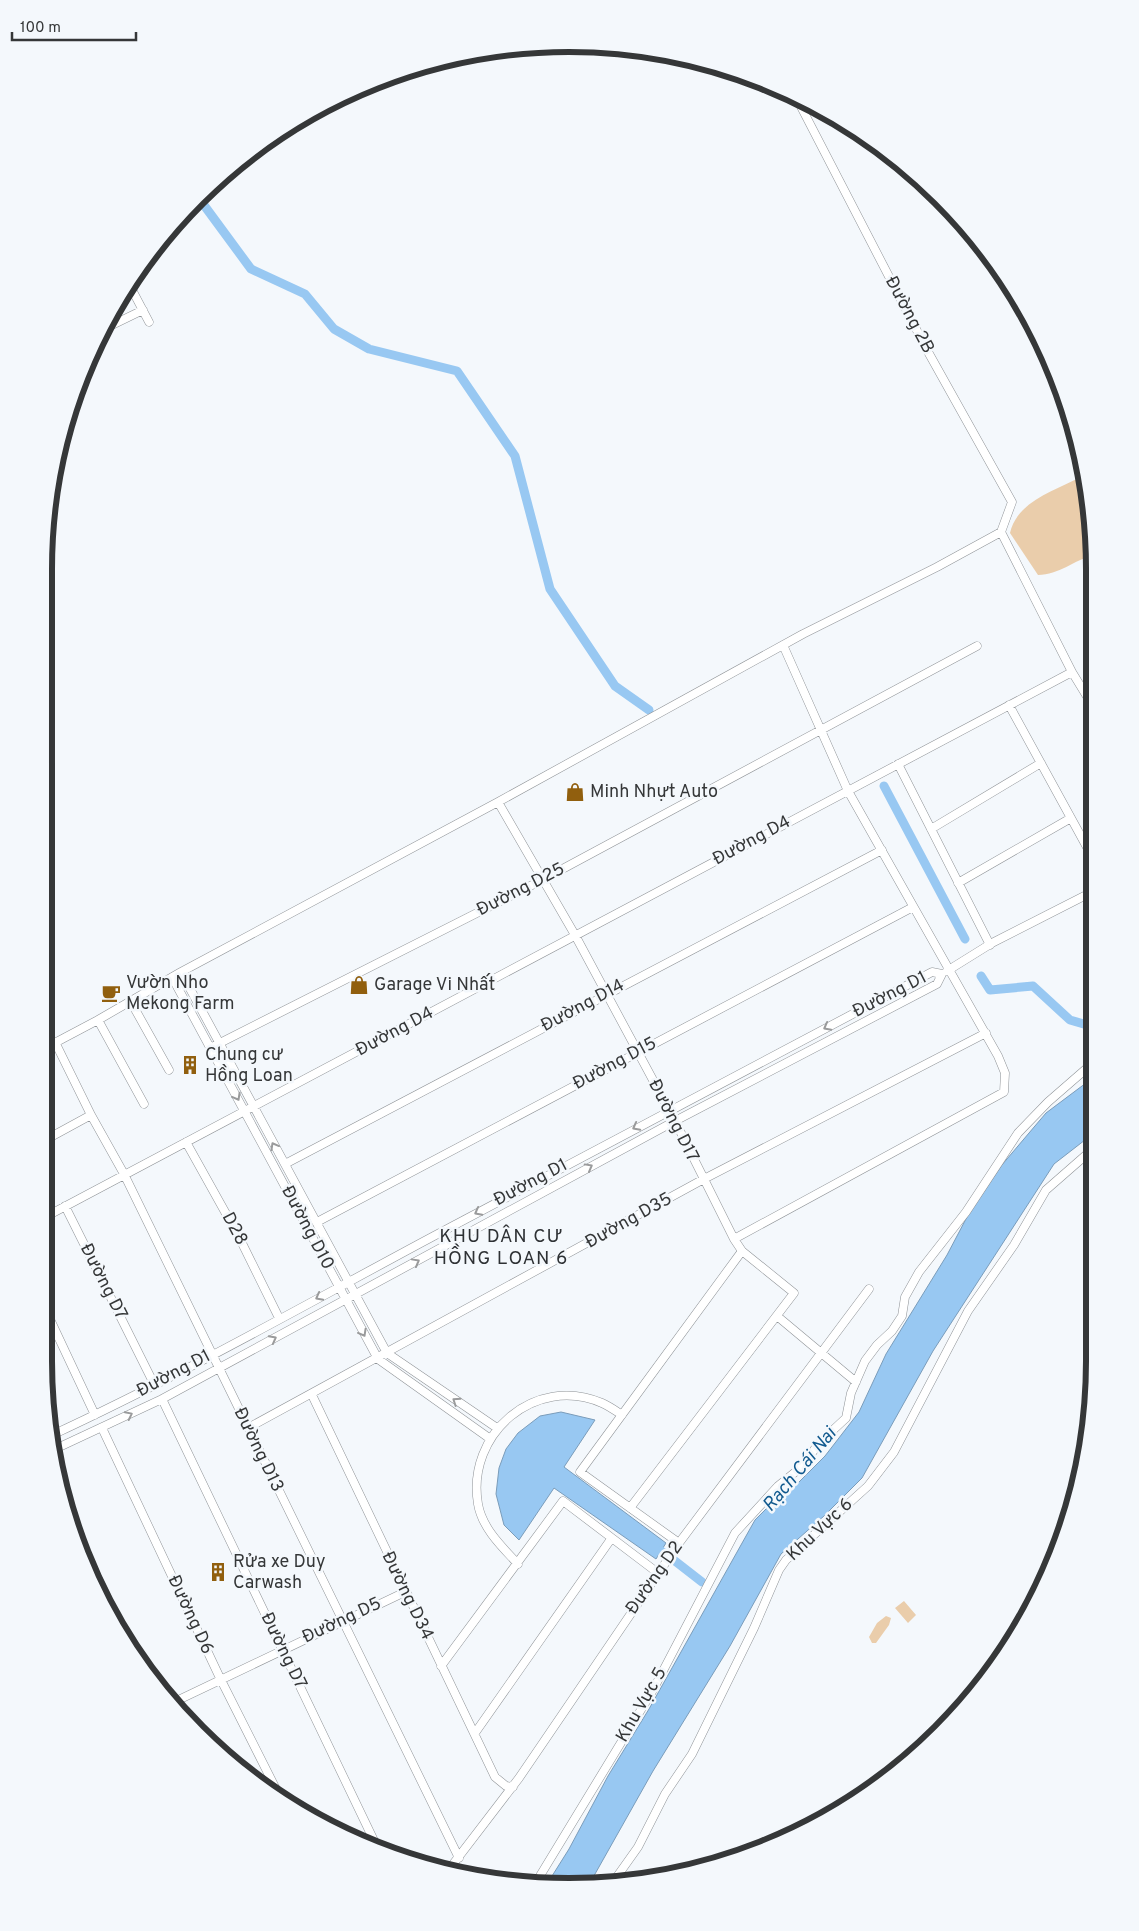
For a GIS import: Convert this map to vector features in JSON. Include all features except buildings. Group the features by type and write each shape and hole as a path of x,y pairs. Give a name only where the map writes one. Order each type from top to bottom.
{"street":[{"name":"Đường 2B","path":"802,108 927,350 1012,502 1000,532"},
{"path":"134,292 150,322"},
{"path":"115,323 143,310"},
{"path":"52,1044 783,645 937,567 1000,532 1072,672 1086,695"},
{"path":"734,1239 1004,1092 1005,1073 986,1033 946,972 913,907 848,790 819,730 783,645"},
{"name":"Đường D25","path":"210,1048 542,880 977,646"},
{"name":"Đường D4","path":"52,1214 1072,672"},
{"path":"1009,705 1086,845"},
{"path":"931,829 1041,763"},
{"path":"898,764 990,944"},
{"name":"Đường D17","path":"498,802 542,880 576,935 675,1121 702,1180 734,1239 742,1251 794,1293 778,1316"},
{"path":"958,882 1071,818"},
{"name":"Đường D14","path":"285,1164 882,850"},
{"path":"946,972 990,944 1086,895"},
{"name":"Đường D15","path":"317,1222 913,907"},
{"name":"Đường D10","path":"181,972 253,1108 317,1222 354,1295 388,1353 497,1428"},
{"name":"Đường D1","path":"58,1432 95,1415 348,1282 668,1110 932,972 946,972"},
{"name":"Đường D1","path":"60,1447 162,1399 675,1121 937,984 946,972"},
{"name":"Đường D10","path":"172,977 378,1358 490,1438"},
{"path":"131,1002 169,1070"},
{"path":"98,1020 144,1104"},
{"name":"Đường D35","path":"248,1428 702,1180 986,1033"},
{"name":"Đường D13","path":"55,1042 91,1115 124,1174 459,1858"},
{"name":"Khu Vực 5","path":"539,1877 653,1690 735,1533 752,1512 778,1486 804,1465 818,1444 846,1418 856,1382 865,1360 892,1331 902,1316 906,1297 918,1272 966,1212 1011,1142 1048,1102 1086,1069"},
{"path":"52,1137 91,1115"},
{"name":"D28","path":"186,1142 239,1237 279,1318"},
{"name":"Khu Vực 6","path":"618,1876 638,1847 665,1794 692,1754 754,1628 779,1570 786,1560 868,1486 894,1452 968,1310 1014,1244 1046,1190 1086,1155"},
{"name":"Đường D7","path":"65,1206 154,1384"},
{"path":"679,1543 580,1472 742,1251"},
{"name":"Đường D2","path":"453,1865 513,1787 679,1543 869,1289"},
{"path":"630,1508 778,1316 856,1382"},
{"path":"52,1324 95,1415"},
{"name":"Đường D34","path":"312,1394 495,1777 506,1786 513,1787"},
{"path":"518,1564 486,1527 478,1504 478,1481 481,1460 490,1438 497,1428 524,1406 544,1399 558,1397 589,1399 602,1403 622,1415"},
{"name":"Đường D7","path":"162,1399 373,1840"},
{"name":"Đường D6","path":"102,1428 220,1678 274,1786"},
{"path":"442,1666 563,1501 658,1573"},
{"path":"475,1732 611,1538"},
{"name":"Đường D5","path":"179,1700 220,1678 405,1592"}],"shaded area":[{"path":"1078,478 1086,558 1053,573 1038,575 1010,533 1020,513 1038,498"},
{"path":"904,1601 916,1615 908,1623 895,1608"},
{"path":"886,1616 891,1618 889,1625 876,1643 872,1643 869,1637 877,1623"}],"water":[{"name":"Rạch Cái Nai","path":"1086,1083 1086,1139 1054,1164 933,1351 862,1478 824,1516 781,1554 730,1646 653,1771 593,1877 551,1877 569,1849 608,1776 649,1709 755,1520 772,1503 793,1488 825,1456 859,1412 886,1354 947,1255 967,1217 1001,1166 1046,1113"},
{"path":"561,1412 595,1420 564,1467 666,1543 656,1559 554,1488 519,1540 504,1525 496,1494 499,1468 506,1449 518,1433 540,1416"}],"waterway":[{"path":"204,205 251,269 305,294 334,329 369,349 457,371 515,456 550,589 615,686 649,710"},
{"path":"884,786 965,939"},
{"path":"981,976 990,990 1033,986 1070,1020 1086,1025"},
{"path":"675,1561 702,1582"}],"place":[{"name":"Minh Nhựt Auto","path":"575,792"},
{"name":"Garage Vi Nhất","path":"359,985"},
{"name":"Vườn Nho Mekong Farm","path":"111,993"},
{"name":"Chung cư Hồng Loan","path":"190,1065"},
{"name":"Rửa xe Duy Carwash","path":"218,1572"}],"district":[{"name":"KHU DÂN CƯ HỒNG LOAN 6","path":"501,1248"}]}
